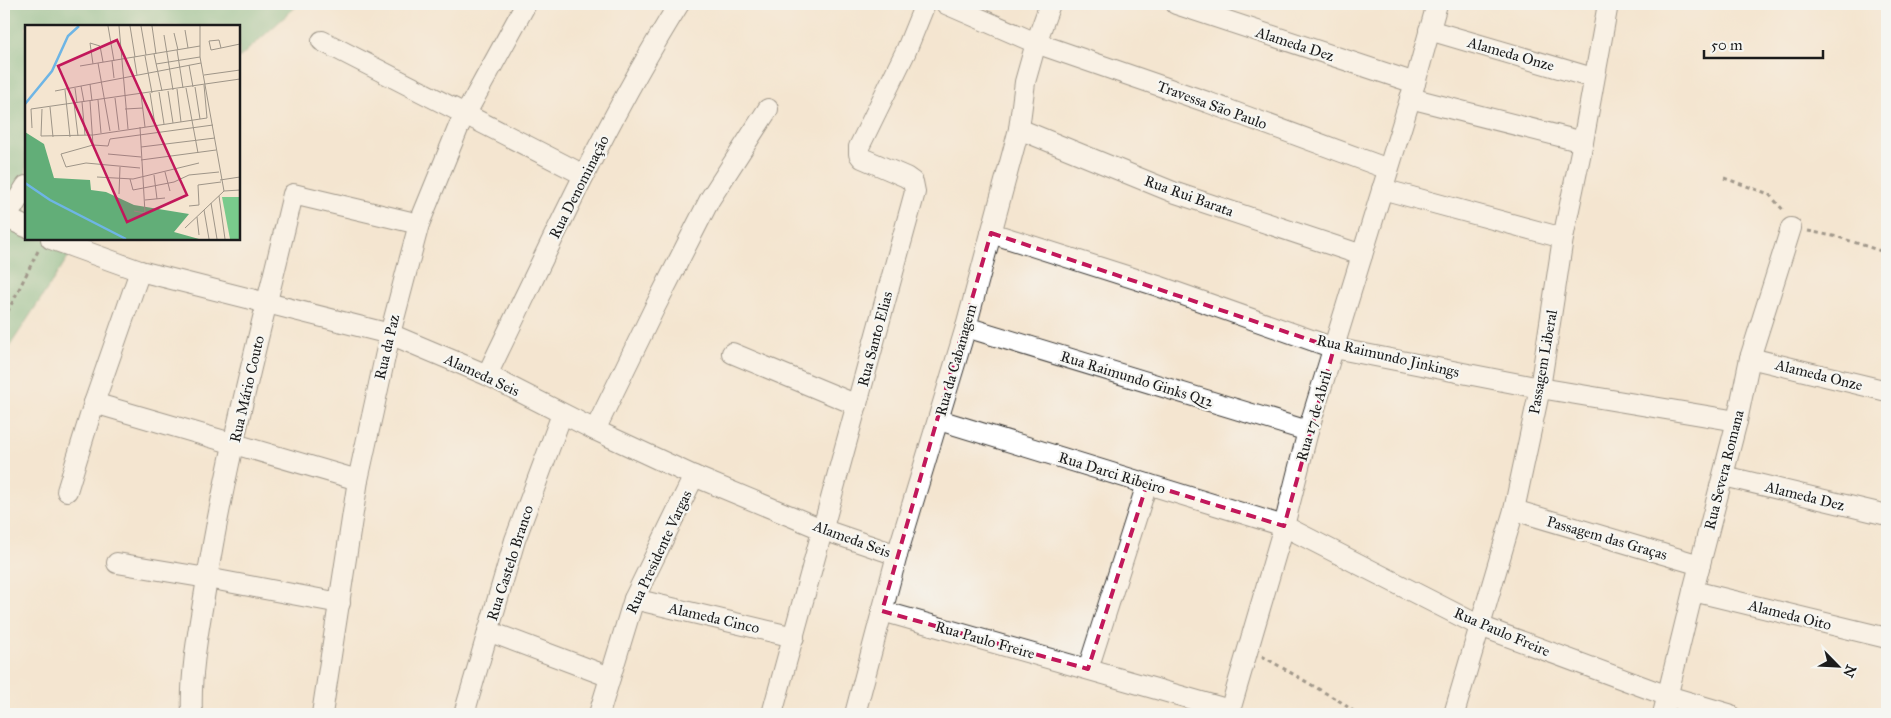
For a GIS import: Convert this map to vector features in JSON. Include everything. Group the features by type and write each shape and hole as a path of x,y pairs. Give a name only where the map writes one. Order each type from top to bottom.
{"street":[{"name":"Rua da Paz","path":"322,714 358,480 390,334 419,224 459,126 526,4"},
{"name":"Rua Denominação","path":"487,375 584,175 658,38 679,4"},
{"name":"Rua Santo Elias","path":"772,714 824,530 915,192 913,182 906,177 862,158 859,154 859,147 906,51 925,4"},
{"name":"Travessa São Paulo","path":"946,4 1036,43 1207,102 1388,169"},
{"name":"Rua da Cabanagem","path":"855,714 898,555 966,327 1018,129 1025,82 1050,4"},
{"name":"Alameda Dez","path":"1176,4 1412,91 1583,142"},
{"name":"Rua 17 de Abril","path":"1230,712 1284,526 1308,431 1437,4"},
{"name":"Passagem Liberal","path":"1454,714 1514,510 1540,388 1563,238 1583,142 1593,78 1608,4"},
{"name":"Alameda Onze","path":"1429,30 1593,78"},
{"path":"322,41 584,175"},
{"path":"595,430 710,200 768,109"},
{"name":"Rua Rui Barata","path":"1018,129 1173,192 1362,254"},
{"path":"18,224 8,215 10,208 25,187"},
{"path":"1382,189 1563,238"},
{"name":"Rua Mário Couto","path":"192,714 196,652 234,444 293,194 419,224"},
{"name":"Rua Severa Romana","path":"1665,705 1692,591 1738,421 1750,358 1791,228"},
{"name":"Rua Raimundo Jinkings","path":"991,233 1158,286 1334,348 1540,388 1738,421"},
{"name":"Alameda Seis","path":"46,243 140,271 390,334 487,375 562,414 694,476 824,530 898,555"},
{"path":"67,490 94,403 140,271"},
{"name":"Rua Raimundo Ginks Q12","path":"966,327 1308,431"},
{"path":"732,353 857,405"},
{"name":"Alameda Onze","path":"1750,358 1887,392"},
{"path":"94,403 358,480"},
{"name":"Rua Castelo Branco","path":"464,714 515,540 562,414"},
{"name":"Rua Darci Ribeiro","path":"939,420 1284,526"},
{"name":"Rua Presidente Vargas","path":"599,714 634,600 694,476"},
{"name":"Alameda Dez","path":"1724,476 1887,515"},
{"path":"1088,669 1147,484"},
{"name":"Passagem das Graças","path":"1514,510 1700,565"},
{"name":"Rua Paulo Freire","path":"1284,526 1480,626 1665,705 1730,714"},
{"path":"117,563 340,603"},
{"name":"Alameda Oito","path":"1692,591 1887,638"},
{"name":"Alameda Cinco","path":"634,600 794,637"},
{"name":"Rua Paulo Freire","path":"882,611 1088,669 1230,712"},
{"path":"488,631 610,677"}],"path":[{"path":"4,319 46,243"},
{"path":"1249,648 1278,667 1341,702 1357,714"}],"highlighted area":[{"path":"991,233 1334,348 1284,526 1147,484 1088,669 882,611"}],"green space":[{"path":"4,4 299,4 240,57 240,25 25,25 25,240 79,240 4,355"}]}
